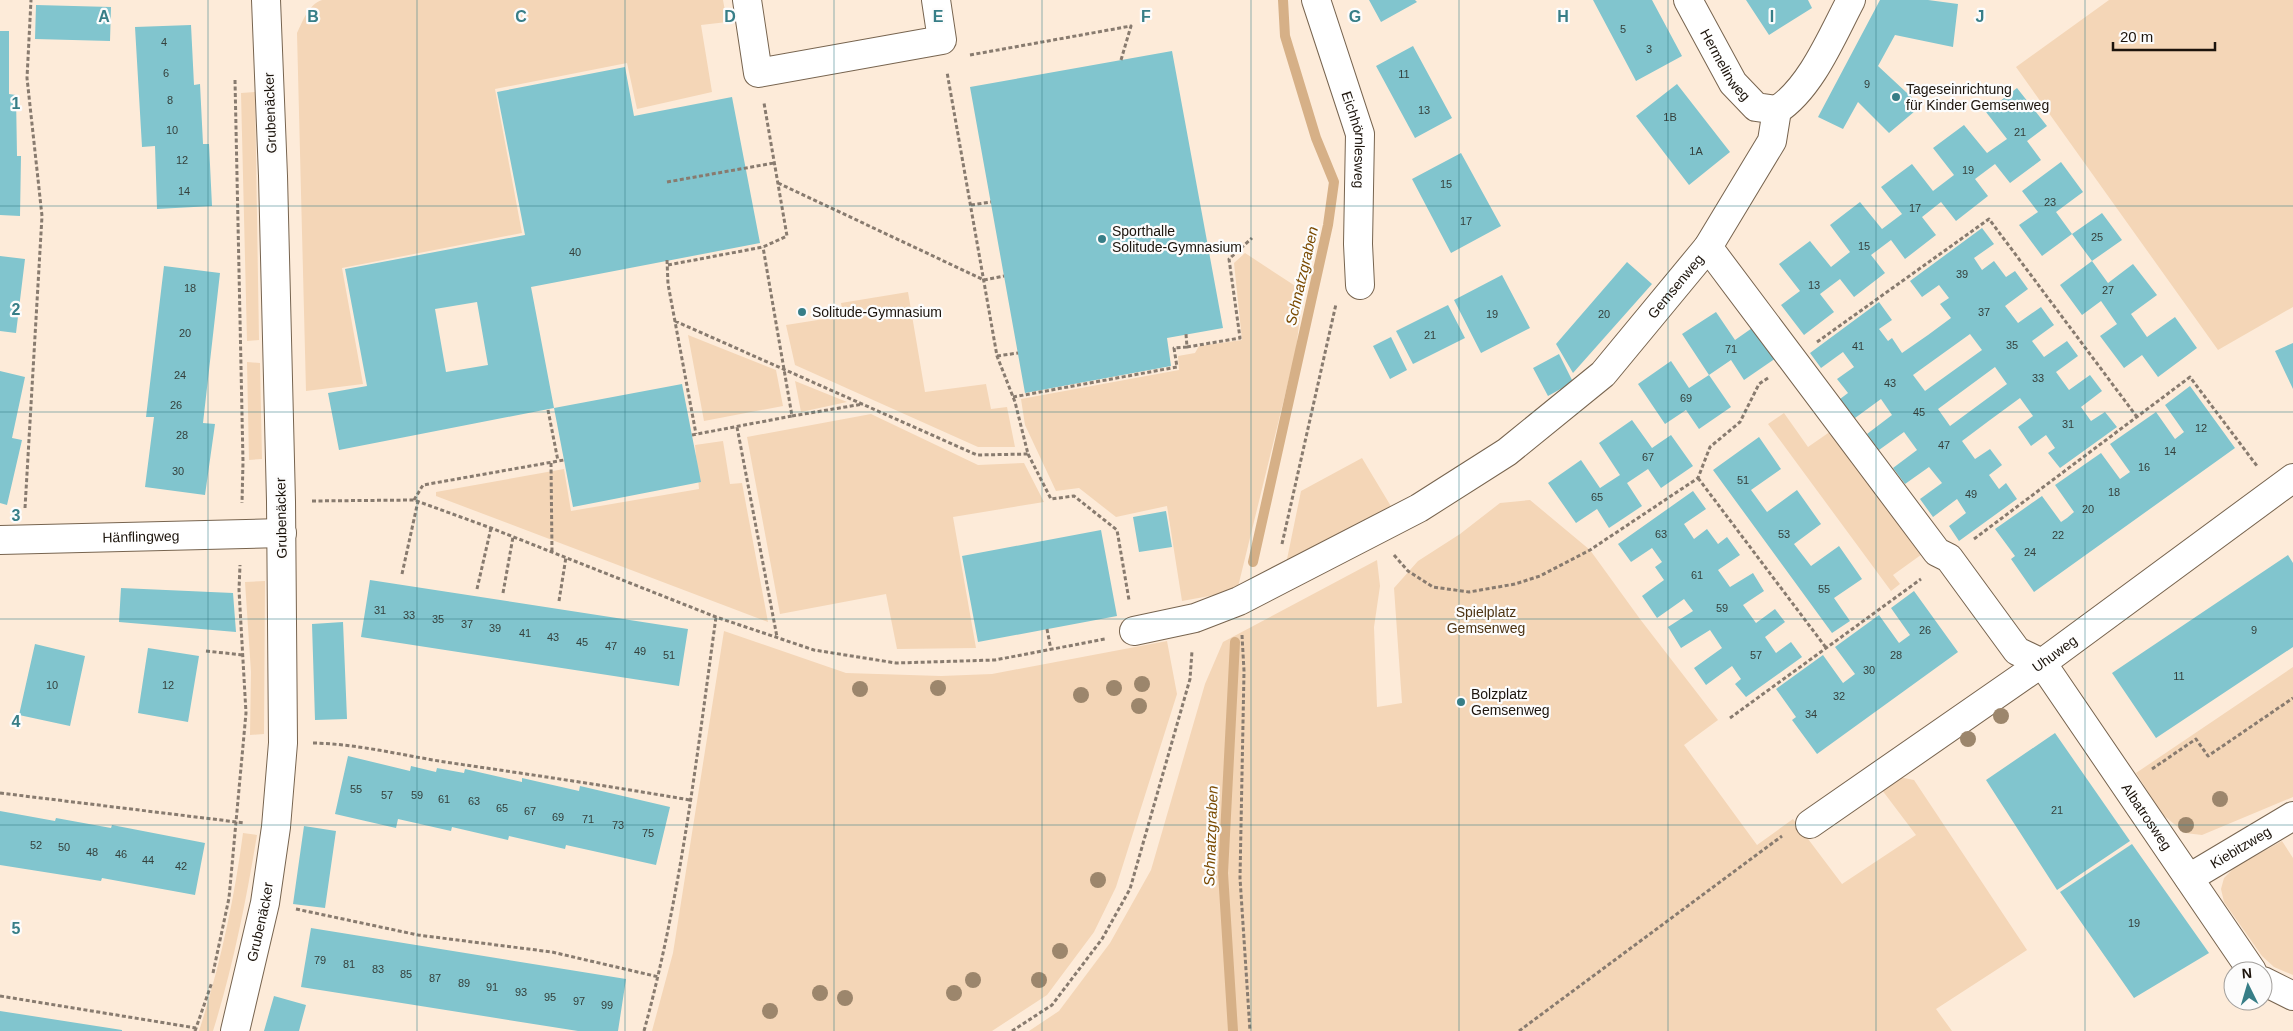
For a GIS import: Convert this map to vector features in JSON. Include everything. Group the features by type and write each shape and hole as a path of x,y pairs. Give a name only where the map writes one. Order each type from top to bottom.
{"street":[{"name":"Grubenäcker","path":"235,1031 266,903 276,827 282,743 282,501 266,0"},
{"path":"747,0 758,73 943,50 936,0"},
{"name":"Eichhörnlesweg","path":"1316,0 1360,134 1358,244 1360,285"},
{"name":"Hermelinweg","path":"1688,0 1733,83 1756,107 1777,110"},
{"path":"1777,110 1791,101 1808,78 1852,0"},
{"name":"Gemsenweg","path":"1134,631 1195,618 1239,601 1375,533 1419,508 1508,452 1602,374 1708,247 1772,141 1777,110"},
{"path":"1708,247 1937,552 1949,558 2017,651 2042,663"},
{"name":"Uhuweg","path":"1810,824 2042,663 2286,476"},
{"name":"Hänflingweg","path":"12,540 282,533"},
{"name":"Albatrosweg","path":"2042,663 2245,961"},
{"name":"Kiebitzweg","path":"2189,878 2293,816"},
{"path":"2273,986 2293,996"}],"path":[{"path":"12,540 42,216 27,78 31,0"},
{"path":"282,501 416,501 491,528 716,617 777,638 814,650 896,663 995,660 1051,650 1134,631 1117,530 1074,496 1051,499 1028,454 1013,397 997,356 943,50 1131,26 1121,60"},
{"path":"696,434 668,284 668,263 763,247 787,236 758,73"},
{"path":"0,996 196,1029 212,981 229,898 246,713 239,590 243,462 235,78"},
{"path":"667,182 774,163"},
{"path":"778,183 984,280 1004,276"},
{"path":"971,205 991,202"},
{"path":"1375,533 1408,571 1433,588 1469,592 1515,584 1540,576 1590,550 1698,478 1710,447 1740,422 1759,384 1989,219 2137,417"},
{"path":"1013,397 1177,367 1174,348 1240,338 1230,259 1252,238"},
{"path":"763,247 792,416"},
{"path":"1273,584 1335,304 1360,285"},
{"path":"675,321 977,455 1028,454"},
{"path":"1186,334 1188,347"},
{"path":"997,356 1018,353"},
{"path":"1730,718 1827,649 2190,377 2286,476"},
{"path":"692,436 863,404"},
{"path":"548,410 558,461"},
{"path":"737,428 777,638"},
{"path":"402,574 416,501 423,485 564,460"},
{"path":"551,463 552,552"},
{"path":"1698,478 1827,649"},
{"path":"477,589 491,528"},
{"path":"503,593 513,537"},
{"path":"559,601 566,557"},
{"path":"1239,601 1244,670 1240,878 1250,1031"},
{"path":"644,1031 658,977 690,800 716,617"},
{"path":"1012,1031 1052,1005 1102,939 1130,889 1190,679 1195,618"},
{"path":"1046,629 1051,650"},
{"path":"206,651 243,656"},
{"path":"2126,786 2196,739 2208,756 2293,698"},
{"path":"282,743 337,744 444,762 575,780 690,800"},
{"path":"0,793 276,827"},
{"path":"1520,1031 1785,834 1810,824"},
{"path":"266,903 418,934 552,952 658,977"}],"green space":[{"path":"322,0 723,0 727,22 701,25 712,92 637,109 627,63 495,89 522,233 342,268 363,384 306,391 297,33 310,9"},
{"path":"2109,0 2293,0 2293,307 2218,350 2016,67"},
{"path":"255,92 259,340 247,341 241,93"},
{"path":"1245,253 1303,291 1296,350 1237,591 1182,601 1167,506 1116,517 1079,488 1056,491 1025,425 1021,399 1179,370 1178,356 1195,353 1199,346 1242,340 1234,263"},
{"path":"908,292 925,392 986,384 991,409 1007,407 1015,447 978,447 795,365 786,325 843,316 841,303"},
{"path":"688,335 776,370 783,406 704,421"},
{"path":"247,362 260,363 262,459 249,460"},
{"path":"795,381 847,402 801,412"},
{"path":"1784,413 1808,447 1834,429 1925,552 1893,575 1900,584 1891,591 1768,424"},
{"path":"871,414 978,465 1024,463 1044,502 953,517 976,648 897,649 886,594 780,614 747,437"},
{"path":"723,441 730,484 742,483 768,622 436,496 436,492 564,469 571,511 699,489 695,445"},
{"path":"1362,458 1392,508 1285,569 1301,491"},
{"name":"Spielplatz Gemsenweg","path":"1530,500 1590,550 1640,619 1718,720 1684,745 1757,845 1793,819 1842,884 1916,835 1882,790 1899,777 1914,780 2027,950 1936,1009 1952,1031 1029,1031 1059,1011 1110,943 1151,870 1205,684 1223,642 1377,560 1380,586 1374,627 1377,707 1402,703 1394,588 1418,561 1460,534 1500,503"},
{"path":"265,581 264,734 250,735 251,672 245,582"},
{"path":"724,631 846,673 941,676 992,674 1167,641 1177,694 1116,887 1094,932 1047,995 992,1031 652,1031 673,953"},
{"path":"2293,667 2293,797 2202,835 2185,833 2162,814 2136,773"},
{"path":"243,833 257,835 238,934 227,983 213,1031 199,1031 226,933"},
{"path":"2282,841 2293,858 2293,975 2274,967 2273,961 2267,961 2262,956 2224,902 2221,889 2224,878 2235,867"}],"building":[{"path":"1369,0 1415,0 1417,2 1381,22"},
{"path":"1593,0 1652,0 1682,56 1636,81"},
{"path":"1746,0 1808,0 1812,8 1769,35"},
{"path":"1880,0 1928,0 1958,4 1953,47 1895,35 1878,66 1921,106 1889,133 1858,102 1843,129 1818,117"},
{"path":"36,5 111,7 110,41 35,39"},
{"path":"191,25 194,85 200,84 203,144 209,144 212,206 157,209 155,146 142,147 135,27"},
{"path":"0,31 9,31 9,94 16,95 17,156 21,156 20,216 0,215"},
{"path":"1413,46 1452,118 1415,138 1376,66"},
{"name":"Sporthalle Solitude-Gymnasium","path":"1172,51 1223,328 1167,338 1171,366 1025,393 970,87"},
{"path":"625,67 634,116 732,97 760,243 531,287 554,408 339,450 328,393 367,386 345,269 525,235 497,92","holes":["477,302 488,365 446,372 435,309"]},
{"path":"1677,84 1730,152 1689,185 1636,116"},
{"path":"2017,88 2047,126 2027,141 2041,160 2010,183 1995,164 1975,179 1988,196 1956,221 1941,202 1922,217 1936,235 1905,259 1891,240 1871,255 1885,273 1854,297 1840,279 1820,294 1834,312 1804,335 1781,305 1800,291 1779,264 1810,241 1831,267 1850,252 1830,225 1860,202 1882,229 1902,214 1881,187 1912,164 1933,191 1954,175 1933,148 1964,125 1987,153 2007,139 1986,112"},
{"path":"1461,153 1501,226 1451,253 1412,179"},
{"path":"2061,162 2083,192 2056,212 2072,234 2042,256 2019,225 2038,212 2022,191"},
{"path":"2102,213 2122,240 2092,261 2072,234"},
{"path":"1982,228 1994,244 1974,258 1982,270 1994,261 2006,277 2015,271 2028,289 2005,306 2018,323 2041,307 2054,325 2032,341 2044,357 2067,341 2078,356 2056,372 2069,390 2090,375 2102,391 2081,407 2091,421 2105,412 2117,427 2060,468 2048,453 2055,448 2046,435 2031,446 2018,427 2033,416 2020,398 1962,441 1975,459 1990,449 2002,465 1989,475 1999,489 2006,483 2017,499 1959,541 1949,526 1966,513 1957,499 1933,517 1920,499 1942,483 1929,467 1905,484 1893,468 1917,450 1904,432 1879,450 1867,434 1892,415 1881,399 1855,418 1840,399 1848,393 1837,379 1854,367 1843,352 1821,368 1810,353 1879,302 1892,320 1879,329 1888,341 1892,338 1902,353 1951,318 1940,304 1949,298 1939,285 1922,297 1910,281","holes":["1970,334 1982,350 1925,391 1913,375","1995,367 2007,384 1950,426 1938,409"]},
{"path":"0,256 25,259 16,333 0,331"},
{"path":"2092,261 2108,283 2133,264 2157,295 2131,314 2147,337 2175,317 2197,348 2158,377 2142,355 2124,368 2100,336 2117,324 2101,301 2082,315 2060,285"},
{"path":"1627,262 1652,284 1573,373 1556,344"},
{"path":"164,266 220,273 203,423 215,424 205,495 145,487 154,417 146,417"},
{"path":"1502,275 1530,328 1481,353 1454,300"},
{"path":"1448,305 1465,338 1413,364 1396,331"},
{"path":"1716,312 1735,340 1755,326 1776,358 1744,380 1731,360 1709,375 1682,334"},
{"path":"1391,337 1407,370 1390,379 1373,346"},
{"path":"2293,343 2293,389 2275,351"},
{"path":"1559,354 1573,382 1548,396 1533,368"},
{"path":"1671,361 1689,388 1709,375 1731,407 1699,429 1686,410 1665,424 1638,384"},
{"path":"0,371 25,377 12,438 22,440 7,505 0,503"},
{"path":"682,384 701,482 573,507 554,408"},
{"path":"2190,386 2235,448 2034,592 2011,559 2015,556 1995,529 2042,496 2061,522 2067,518 2074,512 2055,485 2101,453 2120,479 2130,472 2110,444 2156,412 2175,439 2184,432 2165,405"},
{"path":"1632,420 1652,448 1671,435 1693,466 1661,488 1648,469 1627,483 1642,506 1609,528 1597,509 1576,523 1548,483 1581,460 1600,488 1620,475 1599,443"},
{"path":"1759,437 1781,469 1751,490 1767,512 1797,490 1821,524 1794,544 1811,566 1839,546 1862,579 1834,598 1850,621 1832,633 1713,470"},
{"path":"1693,491 1706,509 1684,524 1694,539 1707,529 1718,544 1727,537 1740,555 1718,570 1730,587 1753,573 1764,591 1743,605 1756,623 1775,609 1785,622 1765,637 1776,653 1791,642 1802,657 1746,697 1735,684 1741,679 1732,666 1706,685 1694,668 1722,648 1710,630 1681,648 1668,627 1693,611 1684,599 1657,618 1642,596 1664,580 1655,567 1662,562 1652,548 1631,562 1618,544"},
{"path":"1166,511 1172,547 1139,552 1133,517"},
{"path":"1101,530 1117,616 978,642 962,556"},
{"path":"2288,555 2293,563 2293,647 2156,738 2112,673"},
{"path":"370,580 688,629 679,686 361,637"},
{"path":"121,588 233,593 236,632 119,622"},
{"path":"1914,591 1958,652 1817,754 1792,720 1796,717 1776,689 1823,655 1843,683 1855,674 1835,647 1879,615 1899,643 1910,635 1891,608"},
{"path":"343,622 347,719 315,720 312,624"},
{"path":"35,644 85,656 70,726 19,715"},
{"path":"148,648 199,656 188,722 138,713"},
{"path":"2055,733 2130,841 2057,890 1986,780"},
{"path":"348,756 410,771 411,766 436,772 437,768 464,773 465,769 522,782 522,778 579,791 580,786 670,807 656,865 566,845 565,849 509,836 508,840 452,827 451,831 398,819 396,828 335,814"},
{"path":"0,811 55,821 56,818 111,828 112,825 205,843 195,895 102,878 101,881 0,865"},
{"path":"304,826 336,831 325,908 293,904"},
{"path":"2132,844 2209,953 2134,998 2060,892"},
{"path":"311,928 626,979 618,1031 578,1031 301,987"},
{"path":"274,996 306,1005 299,1031 264,1031"},
{"path":"0,1011 122,1030 122,1031 0,1031"}],"waterway":[{"name":"Schnatzgraben","path":"1253,562 1328,225 1334,182 1316,138 1285,36 1283,0"},
{"name":"Schnatzgraben","path":"1233,1031 1223,873 1235,642"}],"place":[{"name":"Tageseinrichtung für Kinder Gemsenweg","path":"1896,97"},
{"name":"Sporthalle Solitude-Gymnasium","path":"1102,239"},
{"name":"Solitude-Gymnasium","path":"802,312"},
{"name":"Bolzplatz Gemsenweg","path":"1461,702"}]}
